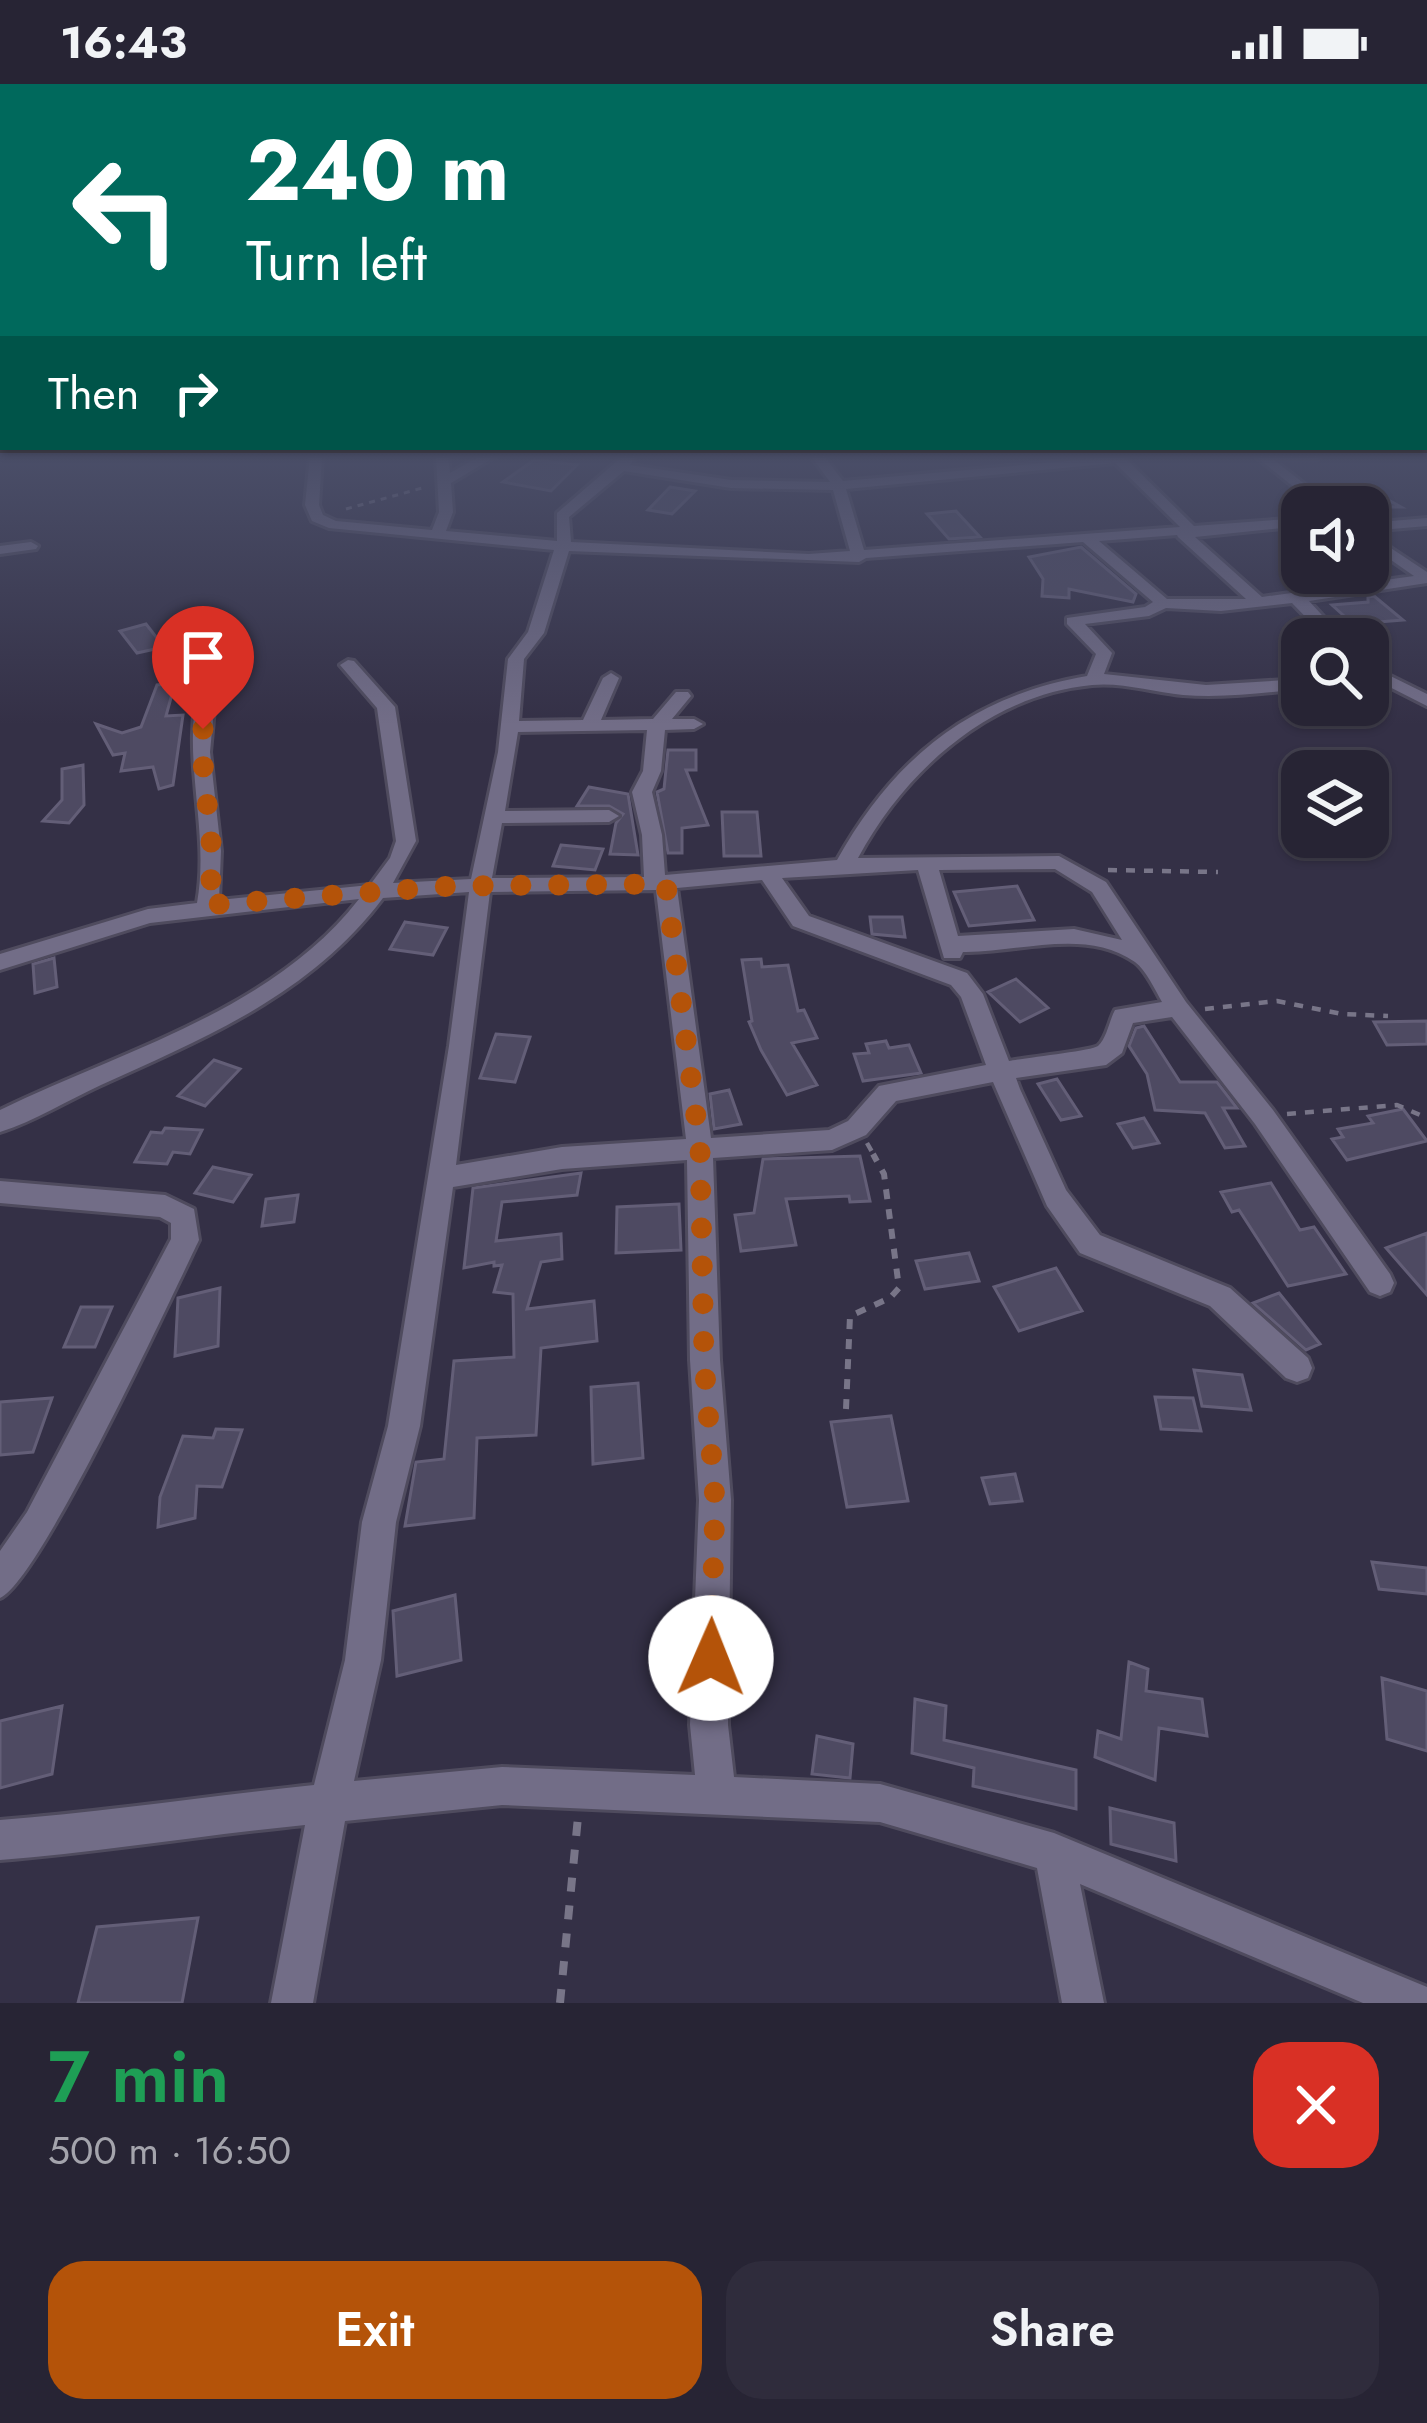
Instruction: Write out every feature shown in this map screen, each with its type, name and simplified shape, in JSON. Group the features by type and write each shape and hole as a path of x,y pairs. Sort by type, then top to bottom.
{"street":[{"path":"292,2003 316,1861 363,1660 379,1522 404,1426 516,658 536,633 560,546"},
{"path":"573,546 859,558 1009,546"},
{"path":"855,546 859,558"},
{"path":"1096,546 1163,603"},
{"path":"1202,546 1256,600"},
{"path":"0,550 31,547"},
{"path":"1389,552 1427,579 1389,585"},
{"path":"1094,680 1104,653 1073,621 1149,610 1163,603 1221,606 1324,594"},
{"path":"1303,597 1300,603 1312,618"},
{"path":"0,1122 246,1008 313,961 380,891 402,860 403,818 386,706 348,665"},
{"path":"207,905 214,859 201,762 209,677"},
{"path":"590,724 611,678"},
{"path":"844,866 870,818 944,740 1018,700 1094,680 1188,690 1281,685"},
{"path":"1389,681 1427,701"},
{"path":"682,696 656,728 652,771 642,792 700,1148 704,1360 715,1500 709,1724 716,1792"},
{"path":"509,727 694,724"},
{"path":"496,817 609,816"},
{"path":"0,962 148,916 207,905 480,885 660,884 844,866 1043,859 1079,871 1099,887 1180,1011 1264,1117 1380,1283"},
{"path":"927,864 959,979 971,994 1078,1234 1090,1244 1220,1297 1297,1368"},
{"path":"769,874 792,913 811,926 959,979"},
{"path":"950,943 997,946 1073,936 1147,958"},
{"path":"442,1178 548,1159 820,1142 857,1128 888,1093 1060,1060 1097,1059 1113,1047 1119,1019 1180,1011"},
{"path":"0,1192 165,1206 184,1217 185,1240 39,1524 0,1581"},
{"path":"0,1840 502,1786 716,1792 880,1803 1054,1853 1414,2003"},
{"path":"1054,1853 1083,2003"}],"path":[{"path":"1079,871 1218,872"},
{"path":"1180,1011 1277,1001 1342,1014 1388,1016"},
{"path":"1264,1117 1397,1105 1427,1118"},
{"path":"846,1409 850,1316 897,1294 899,1288 884,1174 857,1128"},
{"path":"560,2003 580,1788"}],"building":[{"path":"1081,547 1136,594 1133,602 1069,589 1069,598 1042,596 1043,579 1029,557"},
{"path":"1374,596 1403,620 1346,618 1332,605 1368,602"},
{"path":"146,624 164,647 137,653 120,631"},
{"path":"175,683 166,716 183,715 173,785 159,789 153,767 121,771 125,753 113,755 96,724 122,733 141,727 157,685"},
{"path":"668,750 696,750 696,770 686,770 708,825 682,828 682,853 668,853 657,792 664,789"},
{"path":"83,765 84,805 69,823 43,821 62,800 62,769"},
{"path":"589,787 628,794 638,855 610,854 616,823 623,814 609,806 577,806"},
{"path":"722,812 757,812 761,856 724,856"},
{"path":"561,845 603,849 595,870 553,866"},
{"path":"1017,886 1034,920 969,926 954,892"},
{"path":"870,917 902,917 905,937 872,934"},
{"path":"405,922 447,928 433,955 390,949"},
{"path":"54,958 57,987 35,993 33,964"},
{"path":"761,959 762,967 788,965 798,1011 804,1010 817,1038 792,1043 817,1085 787,1095 749,1022 742,960"},
{"path":"1016,979 1048,1008 1020,1022 988,992"},
{"path":"1427,1021 1427,1044 1387,1045 1374,1022"},
{"path":"1144,1026 1180,1082 1217,1082 1237,1108 1223,1108 1245,1146 1225,1148 1205,1113 1155,1110 1147,1074 1129,1046 1136,1028"},
{"path":"496,1034 530,1037 515,1082 480,1078"},
{"path":"886,1041 889,1048 909,1045 921,1073 863,1081 854,1054 869,1053 866,1044"},
{"path":"214,1060 240,1069 205,1106 178,1096"},
{"path":"1057,1079 1081,1116 1061,1120 1038,1084"},
{"path":"729,1090 741,1124 714,1129 710,1094"},
{"path":"1403,1109 1427,1141 1347,1160 1332,1139 1343,1137 1338,1129 1373,1123 1368,1116"},
{"path":"1144,1118 1159,1143 1133,1148 1118,1124"},
{"path":"165,1128 202,1130 190,1154 173,1152 167,1164 135,1162 151,1132 162,1133"},
{"path":"860,1156 870,1201 850,1202 849,1196 786,1199 796,1245 741,1251 735,1215 754,1213 763,1159"},
{"path":"213,1167 251,1175 233,1202 195,1193"},
{"path":"581,1173 577,1195 502,1202 496,1241 561,1234 562,1259 541,1262 527,1309 594,1301 597,1341 541,1348 536,1435 477,1438 474,1518 405,1526 416,1462 444,1459 454,1361 514,1357 513,1294 494,1292 502,1265 494,1266 494,1262 464,1268 473,1188"},
{"path":"1271,1183 1300,1230 1314,1227 1346,1274 1288,1286 1239,1210 1232,1212 1221,1192"},
{"path":"298,1195 294,1222 262,1226 266,1199"},
{"path":"679,1204 681,1250 616,1253 617,1207"},
{"path":"1427,1233 1427,1295 1386,1248"},
{"path":"969,1253 979,1281 925,1289 916,1261"},
{"path":"1056,1268 1082,1311 1019,1331 994,1287"},
{"path":"220,1288 218,1346 175,1356 178,1298"},
{"path":"1279,1293 1320,1344 1306,1350 1253,1303"},
{"path":"81,1307 112,1307 95,1347 64,1347"},
{"path":"1194,1370 1242,1375 1251,1410 1202,1406"},
{"path":"638,1383 643,1458 593,1464 591,1387"},
{"path":"1155,1397 1193,1398 1201,1431 1161,1429"},
{"path":"52,1398 33,1452 0,1455 0,1402"},
{"path":"891,1416 908,1501 847,1507 831,1422"},
{"path":"216,1429 242,1430 222,1487 197,1486 195,1518 158,1527 160,1497 183,1436 213,1438"},
{"path":"1015,1474 1022,1501 990,1504 982,1478"},
{"path":"1372,1562 1427,1568 1427,1594 1379,1589"},
{"path":"455,1595 461,1660 397,1676 393,1611"},
{"path":"1129,1662 1148,1669 1146,1691 1202,1699 1207,1736 1159,1728 1155,1780 1095,1757 1098,1731 1121,1739"},
{"path":"1382,1678 1427,1691 1427,1751 1387,1739"},
{"path":"915,1699 946,1706 944,1740 1076,1770 1076,1809 973,1786 974,1768 912,1753"},
{"path":"62,1706 52,1774 0,1788 0,1721"},
{"path":"817,1736 853,1744 850,1778 812,1774"},
{"path":"1110,1808 1174,1823 1176,1861 1111,1844"},
{"path":"198,1918 182,2003 78,2003 97,1927"}],"route":[{"path":"203,729 201,762 214,842 214,875 207,905 452,886 666,884 700,1148 704,1360 715,1500 711,1658"}]}
